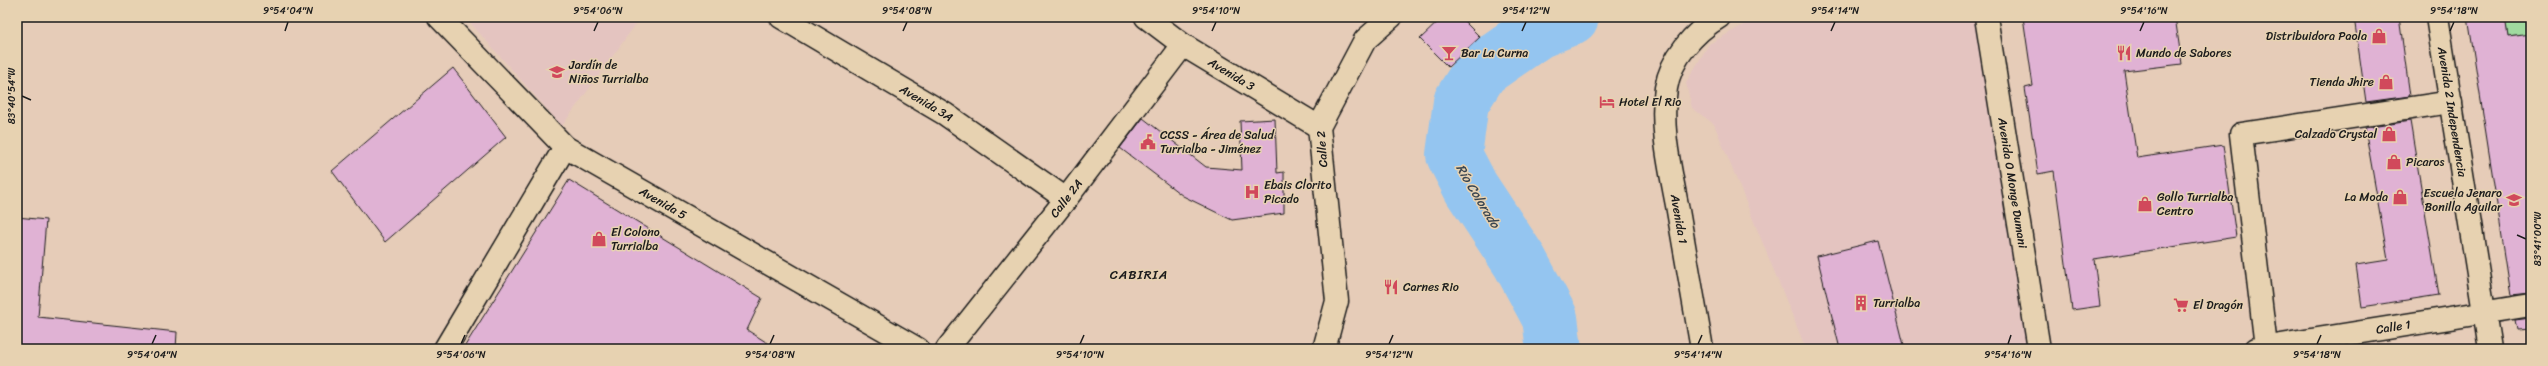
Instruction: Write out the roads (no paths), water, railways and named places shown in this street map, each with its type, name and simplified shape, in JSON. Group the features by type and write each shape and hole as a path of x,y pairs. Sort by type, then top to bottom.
{"street":[{"name":"Avenida 5","path":"439,17 565,147 918,349"},
{"name":"Avenida 3A","path":"781,17 945,114 1066,199"},
{"name":"Avenida 3","path":"1146,17 1183,45 1319,127"},
{"name":"Calle 2","path":"1324,349 1337,301 1319,127 1365,40 1391,17"},
{"name":"Avenida 1","path":"1702,349 1668,157 1665,112 1666,87 1674,66 1688,42 1719,17"},
{"name":"Avenida 0 Monge Dumani","path":"1986,17 2038,349"},
{"name":"Avenida 2 Independencia","path":"2437,17 2490,349"},
{"name":"Calle 2A","path":"947,349 1066,199 1183,45"},
{"path":"2261,348 2241,134 2451,102"},
{"path":"445,349 565,147"},
{"name":"Calle 1","path":"2261,348 2531,305"}],"waterway":[{"name":"Río Colorado","path":"1554,349 1550,318 1520,262 1471,188 1454,155 1461,102 1481,70 1537,31 1571,17"}],"place":[{"name":"Distribuidora Paola","path":"2379,36"},
{"name":"Bar La Curna","path":"1449,53"},
{"name":"Mundo de Sabores","path":"2124,53"},
{"name":"Jardín de Niños Turrialba","path":"557,72"},
{"name":"Tienda Jhire","path":"2386,82"},
{"name":"Hotel El Rio","path":"1607,102"},
{"name":"Calzado Crystal","path":"2389,134"},
{"name":"CCSS - Área de Salud Turrialba - Jiménez","path":"1148,142"},
{"name":"Picaros","path":"2394,162"},
{"name":"Ebais Clorito Picado","path":"1252,192"},
{"name":"La Moda","path":"2400,197"},
{"name":"Escuela Jenaro Bonilla Aguilar","path":"2514,200"},
{"name":"Gollo Turrialba Centro","path":"2145,204"},
{"name":"El Colono Turrialba","path":"599,239"},
{"name":"Carnes Rio","path":"1391,287"},
{"name":"Turrialba","path":"1861,303"},
{"name":"El Dragón","path":"2181,305"}],"district":[{"name":"CABIRIA","path":"1139,274"}]}
